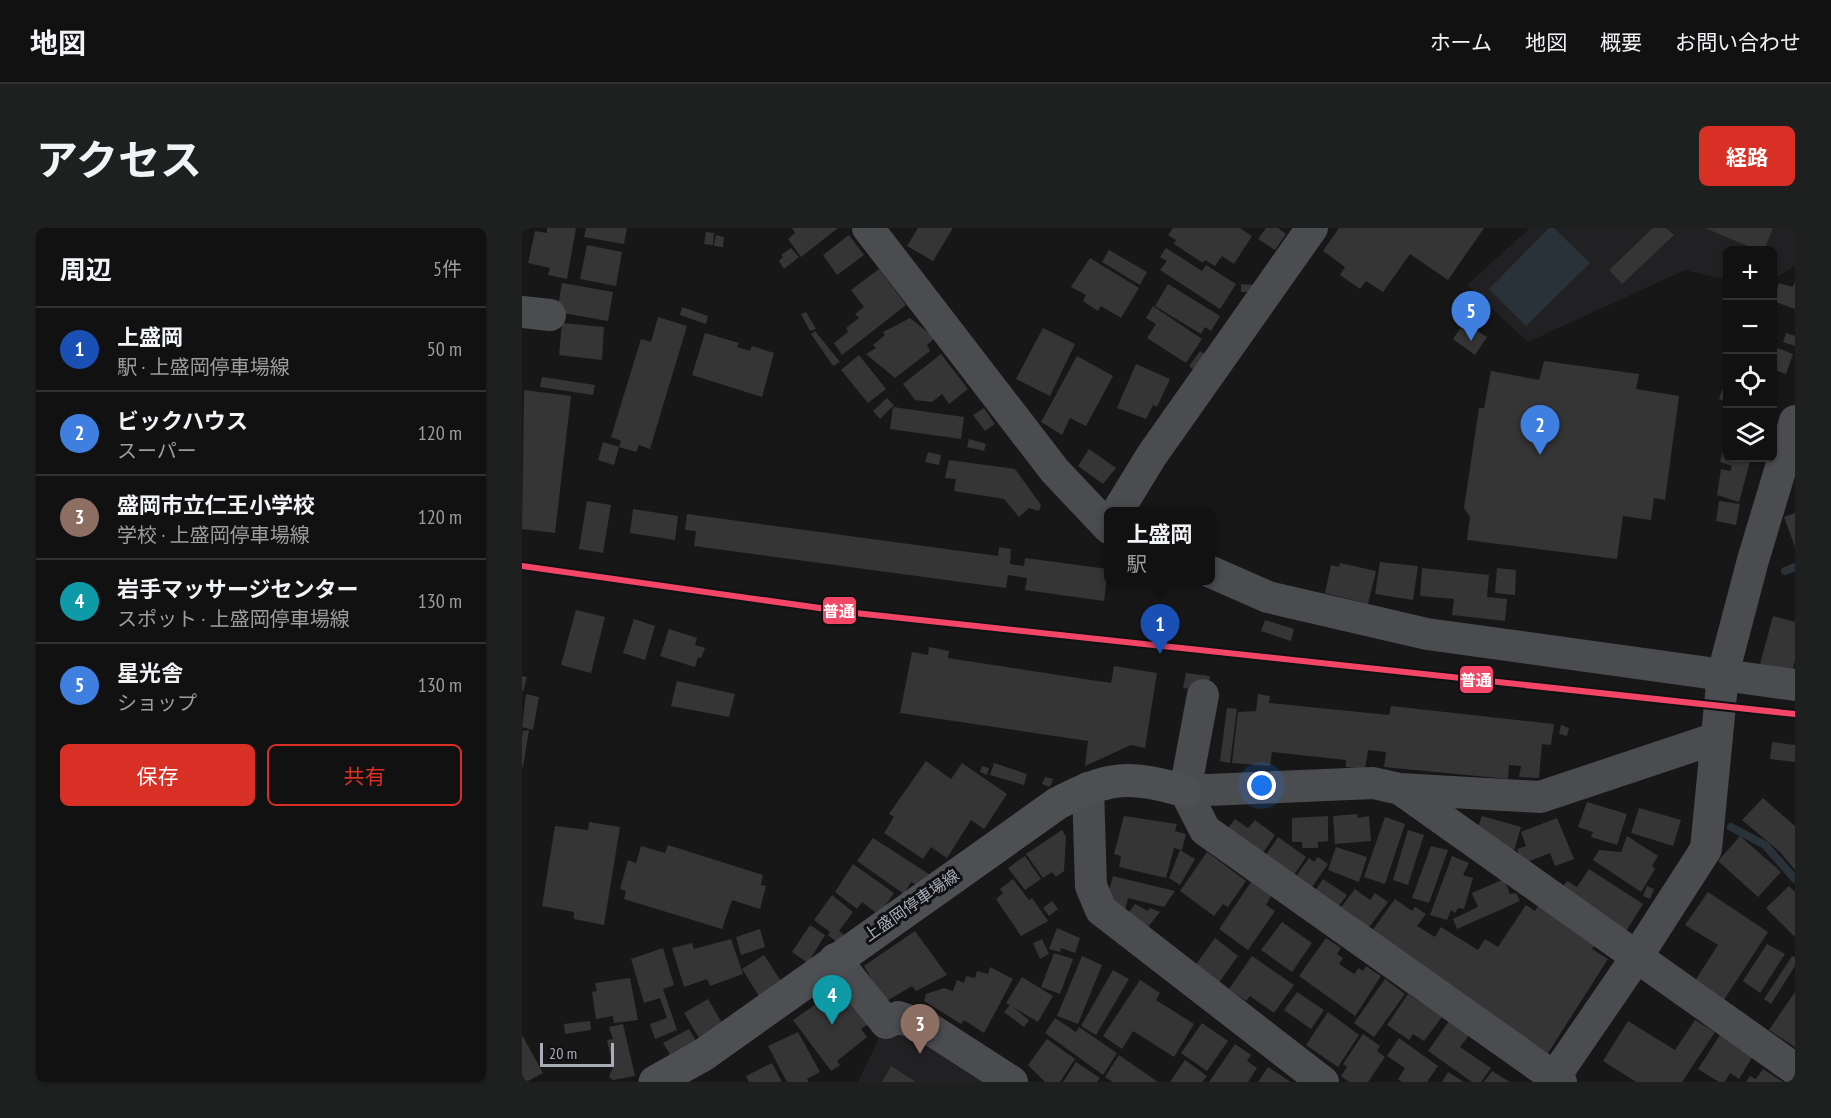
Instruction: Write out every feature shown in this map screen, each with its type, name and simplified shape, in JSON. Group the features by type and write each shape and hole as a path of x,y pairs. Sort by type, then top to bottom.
{"main road":[{"name":"上盛岡停車場線","path":"655,1082 696,1069 835,959 1058,802 1088,788 1121,779 1156,783 1185,791"}],"street":[{"path":"868,228 1055,471 1104,516"},
{"path":"1120,507 1152,455 1312,228"},
{"path":"1203,695 1185,791 1205,830 1555,1080 1706,849 1723,675 1752,561 1795,421"},
{"path":"1215,574 1268,597 1427,634 1795,686"},
{"path":"1185,791 1373,783 1400,789 1540,797 1717,738"},
{"path":"1088,788 1091,886 1101,910 1323,1082"},
{"path":"1400,789 1795,1070"},
{"path":"835,959 886,1023 898,1017 927,1027 1012,1082"}],"shaded area":[{"path":"1530,228 1795,228 1795,266 1777,277 1777,246 1723,246 1723,279 1685,270 1528,342 1467,285"},
{"path":"1549,228 1554,228 1590,263 1526,326 1489,289"},
{"path":"886,1023 1012,1082 858,1082"}],"building":[{"path":"547,228 576,228 567,279 548,275 550,268 528,263 535,231 547,233"},
{"path":"586,228 627,228 624,244 584,237"},
{"path":"792,228 838,228 801,257 788,239 795,233"},
{"path":"918,228 953,228 933,261 907,246"},
{"path":"1173,228 1240,228 1252,236 1234,264 1222,256 1215,266 1205,260 1203,263 1174,244 1176,240 1168,235"},
{"path":"1266,228 1278,228 1286,234 1275,250 1258,239"},
{"path":"1339,228 1484,228 1448,280 1410,254 1383,292 1366,281 1360,289 1340,275 1345,267 1323,251"},
{"path":"1653,228 1666,228 1674,235 1622,284 1609,270"},
{"path":"1705,228 1773,228 1766,246 1748,246"},
{"path":"706,232 714,233 713,245 704,244"},
{"path":"716,235 724,237 723,247 714,246"},
{"path":"849,235 864,255 837,275 823,255"},
{"path":"587,245 622,252 616,286 580,279"},
{"path":"791,248 799,257 784,269 779,261 783,257 781,255"},
{"path":"1166,248 1202,271 1206,265 1236,284 1220,309 1160,270 1167,261 1160,257"},
{"path":"1109,250 1147,272 1140,285 1102,262"},
{"path":"1090,258 1139,288 1121,318 1101,306 1098,311 1083,301 1086,295 1071,287"},
{"path":"879,269 906,305 842,355 834,343 848,332 846,328 859,318 855,314 864,307 851,290"},
{"path":"1795,281 1795,309 1777,302 1779,283 1793,287"},
{"path":"562,283 613,292 608,321 557,312"},
{"path":"1168,284 1220,316 1211,331 1205,327 1201,334 1155,306"},
{"path":"1241,284 1253,285 1253,292 1241,292"},
{"path":"1153,306 1202,339 1186,363 1147,338 1156,324 1146,318"},
{"path":"682,307 708,316 706,324 680,315"},
{"path":"806,312 816,329 810,331 801,314"},
{"path":"658,317 687,326 650,449 639,445 636,452 619,447 621,441 611,437 641,339 651,342"},
{"path":"910,318 935,338 927,345 930,351 895,378 866,354 876,348 873,345 885,335 883,332"},
{"path":"562,323 604,327 602,360 559,355"},
{"path":"1464,323 1487,337 1475,355 1453,339"},
{"path":"1043,328 1075,344 1050,396 1016,379"},
{"path":"815,331 840,362 833,366 811,334"},
{"path":"705,333 739,343 737,347 750,351 752,346 774,353 762,397 692,375"},
{"path":"1786,333 1795,336 1795,346 1783,342"},
{"path":"1777,348 1793,354 1786,374 1777,371"},
{"path":"1200,351 1209,357 1197,372 1189,366"},
{"path":"941,354 968,389 949,404 942,394 932,402 915,400 903,384"},
{"path":"859,355 886,389 868,403 841,370"},
{"path":"1077,356 1113,376 1086,426 1070,418 1062,435 1041,422"},
{"path":"1544,361 1639,374 1636,389 1679,396 1665,500 1654,498 1651,520 1623,516 1617,559 1467,540 1470,517 1464,508 1479,408 1484,408 1491,371 1539,380"},
{"path":"1136,364 1170,379 1157,407 1153,405 1146,419 1117,408"},
{"path":"542,377 595,385 593,395 540,387"},
{"path":"1723,388 1723,400 1719,399"},
{"path":"524,390 571,396 555,533 522,529"},
{"path":"887,398 894,405 880,419 873,411"},
{"path":"893,407 964,417 961,439 890,429"},
{"path":"984,408 995,424 985,431 973,415"},
{"path":"969,439 986,444 984,451 967,447"},
{"path":"603,442 619,447 614,465 598,460"},
{"path":"1089,449 1116,468 1103,484 1078,466"},
{"path":"1723,451 1723,462 1750,462 1739,502 1717,495 1721,469 1730,471 1732,466 1720,462"},
{"path":"928,452 941,455 939,465 925,462"},
{"path":"949,460 1015,469 1041,505 1039,511 1029,508 1019,517 1004,499 954,491 956,479 945,478"},
{"path":"587,501 611,505 603,553 579,549"},
{"path":"1719,501 1740,504 1736,525 1716,521"},
{"path":"633,509 678,516 675,540 630,533"},
{"path":"1795,513 1795,547 1784,517"},
{"path":"687,514 998,556 999,547 1011,549 1010,564 1024,566 1025,558 1104,568 1104,585 1106,585 1104,601 1025,590 1027,578 1008,575 1006,588 694,546 696,531 685,530"},
{"path":"1380,562 1418,566 1413,600 1375,594"},
{"path":"1340,563 1376,571 1368,604 1325,593 1331,565 1339,567"},
{"path":"1422,568 1489,575 1487,597 1507,599 1505,621 1452,615 1454,599 1420,596"},
{"path":"1497,568 1516,570 1515,595 1495,593"},
{"path":"576,610 605,617 591,673 561,665"},
{"path":"1773,616 1795,622 1795,660 1792,672 1760,664"},
{"path":"634,619 655,626 645,660 623,653"},
{"path":"1265,620 1294,629 1291,641 1261,631"},
{"path":"669,629 697,638 695,645 705,648 701,658 698,657 695,667 660,656"},
{"path":"929,647 949,651 948,658 1111,683 1114,666 1157,673 1145,748 1131,745 1085,766 1088,741 900,713 912,652 928,655"},
{"path":"1186,673 1210,676 1207,691 1183,688"},
{"path":"522,676 527,677 523,692 522,691"},
{"path":"677,681 735,694 729,717 671,706"},
{"path":"526,694 539,697 533,730 522,727"},
{"path":"1258,694 1270,696 1269,703 1389,715 1391,706 1554,724 1551,745 1542,744 1539,778 1519,777 1521,766 1509,765 1508,779 1384,767 1386,752 1368,750 1365,769 1346,767 1346,760 1272,752 1270,766 1232,763 1238,712 1256,711"},
{"path":"1227,708 1237,709 1230,763 1220,761"},
{"path":"1561,725 1569,728 1567,736 1559,734"},
{"path":"529,730 523,767 522,767 523,731"},
{"path":"1772,742 1795,745 1795,762 1770,759"},
{"path":"926,761 951,779 962,763 1007,794 984,829 971,820 947,858 931,847 923,859 884,833 894,817 889,814"},
{"path":"994,763 1027,774 1024,785 990,775"},
{"path":"982,766 989,768 987,775 980,772"},
{"path":"1045,777 1053,779 1050,787 1042,784"},
{"path":"1763,798 1795,826 1795,870 1780,852 1742,820"},
{"path":"1587,802 1627,814 1617,845 1591,837 1593,832 1578,827"},
{"path":"1639,808 1681,820 1673,846 1631,833"},
{"path":"1357,814 1358,818 1369,816 1371,841 1335,844 1333,816"},
{"path":"1124,816 1177,824 1175,831 1186,834 1182,850 1174,848 1166,878 1119,867 1121,856 1114,854"},
{"path":"1328,816 1328,841 1318,842 1318,848 1302,848 1302,842 1292,842 1292,818"},
{"path":"1482,816 1521,827 1514,851 1475,835"},
{"path":"1385,817 1405,824 1385,884 1364,877"},
{"path":"1557,818 1574,859 1555,866 1550,853 1522,864 1517,849 1526,846 1521,832"},
{"path":"1235,819 1248,828 1255,820 1275,835 1258,860 1223,835"},
{"path":"589,822 620,827 604,925 574,919 574,912 542,906 555,826 588,830"},
{"path":"1062,830 1066,837 1064,871 1056,877 1052,872 1043,878 1026,854"},
{"path":"1408,830 1424,835 1408,885 1393,880"},
{"path":"1627,836 1658,856 1652,866 1655,869 1641,892 1593,860 1599,850 1621,852"},
{"path":"1740,836 1781,872 1758,897 1718,861"},
{"path":"1278,837 1306,857 1292,878 1264,858"},
{"path":"873,838 932,876 919,886 911,882 904,894 857,861"},
{"path":"668,845 763,875 761,885 766,886 760,909 732,900 722,929 624,899 626,891 620,889 628,860 636,863 641,846 665,853"},
{"path":"1431,846 1448,850 1429,903 1412,898"},
{"path":"1336,847 1367,857 1359,882 1328,870"},
{"path":"1180,850 1195,859 1180,885 1169,878"},
{"path":"1207,852 1246,881 1228,907 1223,904 1214,916 1180,891"},
{"path":"1025,856 1041,879 1025,890 1008,868"},
{"path":"1452,856 1469,863 1463,875 1473,878 1464,909 1458,908 1455,913 1451,910 1447,920 1430,915"},
{"path":"1318,857 1328,864 1307,894 1291,883 1309,858 1314,862"},
{"path":"853,864 894,893 879,915 862,902 857,909 835,892"},
{"path":"1589,869 1643,904 1623,936 1558,894 1567,881 1577,887"},
{"path":"1113,876 1175,891 1164,907 1128,898 1125,911 1105,906"},
{"path":"1013,879 1029,900 1032,898 1048,921 1021,936 996,899 1003,893 1000,889"},
{"path":"1323,879 1347,895 1333,914 1311,897"},
{"path":"1504,879 1510,894 1516,893 1520,901 1457,929 1453,919 1478,907 1472,893"},
{"path":"1251,882 1271,896 1266,905 1275,911 1248,950 1219,929"},
{"path":"1647,886 1654,889 1650,899 1643,896"},
{"path":"1789,886 1795,892 1795,937 1766,908"},
{"path":"1355,889 1370,900 1375,893 1388,902 1364,934 1351,925 1356,917 1341,907"},
{"path":"1708,892 1768,932 1720,1006 1691,987 1718,945 1685,925"},
{"path":"832,895 853,912 839,931 844,935 838,943 828,935 830,932 814,920"},
{"path":"1395,899 1412,911 1415,907 1426,914 1417,926 1435,937 1441,927 1478,950 1485,939 1498,947 1526,905 1535,911 1539,904 1596,943 1592,949 1608,959 1548,1053 1369,935"},
{"path":"1052,901 1058,909 1049,916 1043,908"},
{"path":"1135,904 1148,911 1150,908 1160,912 1143,933 1123,920"},
{"path":"1282,922 1312,943 1292,972 1261,950"},
{"path":"810,925 825,935 808,963 792,952"},
{"path":"1057,928 1080,938 1075,953 1061,948 1060,952 1049,949"},
{"path":"760,929 765,947 741,955 736,937"},
{"path":"915,931 947,975 916,991 912,986 885,1002 864,966"},
{"path":"1215,938 1238,956 1218,984 1194,967"},
{"path":"1326,938 1341,948 1337,954 1343,958 1339,964 1354,974 1359,968 1363,971 1366,966 1381,976 1355,1016 1299,976"},
{"path":"731,939 743,974 710,986 707,979 684,987 672,948 692,943 694,949"},
{"path":"1042,939 1049,954 1040,959 1033,943"},
{"path":"1767,944 1785,954 1760,993 1743,981"},
{"path":"663,948 674,985 663,989 677,1030 655,1039 650,1024 667,1018 660,998 644,1003 631,959"},
{"path":"1054,953 1073,959 1060,994 1041,987"},
{"path":"764,955 781,981 759,996 742,969"},
{"path":"1082,956 1102,965 1078,1024 1057,1016"},
{"path":"1252,956 1294,985 1274,1013 1250,996 1246,1001 1229,989"},
{"path":"1792,956 1795,957 1795,966 1771,1004 1764,999"},
{"path":"990,967 1013,979 984,1033 964,1020 961,1024 924,1001 926,994 944,988 953,991 957,980 964,983 966,976 975,978 977,971 988,974"},
{"path":"1113,970 1129,979 1096,1035 1081,1026"},
{"path":"1022,977 1053,996 1038,1022 1006,1003"},
{"path":"630,978 638,1020 614,1023 613,1016 596,1019 592,992 597,991 595,983"},
{"path":"1385,979 1405,994 1374,1037 1354,1023"},
{"path":"1140,980 1160,993 1156,1000 1194,1024 1174,1057 1133,1031 1122,1049 1103,1036"},
{"path":"842,986 872,1021 861,1029 867,1037 837,1061 840,1065 831,1071 793,1020"},
{"path":"1297,992 1324,1010 1311,1029 1284,1010"},
{"path":"1795,992 1795,1047 1769,1030"},
{"path":"1408,994 1442,1017 1424,1041 1413,1034 1409,1040 1387,1025"},
{"path":"708,999 722,1023 699,1038 684,1013"},
{"path":"1010,1005 1029,1020 1024,1027 1004,1012"},
{"path":"1328,1012 1359,1035 1338,1067 1306,1045"},
{"path":"1055,1018 1076,1032 1079,1027 1117,1053 1103,1075 1045,1033"},
{"path":"1695,1020 1715,1032 1682,1082 1636,1082 1603,1061 1628,1021 1675,1050"},
{"path":"590,1021 591,1030 565,1034 564,1024"},
{"path":"1449,1021 1469,1035 1460,1047 1491,1068 1481,1082 1472,1082 1428,1051"},
{"path":"1202,1023 1228,1041 1207,1071 1181,1053"},
{"path":"623,1024 635,1076 613,1080 609,1077 613,1067 607,1040 613,1039 609,1027"},
{"path":"689,1029 696,1041 671,1056 663,1043"},
{"path":"798,1032 820,1072 807,1079 809,1082 787,1082 768,1046"},
{"path":"1363,1034 1380,1046 1377,1051 1385,1057 1368,1082 1349,1082 1341,1076 1347,1067 1343,1064"},
{"path":"522,1035 543,1073 526,1082 522,1082"},
{"path":"1720,1035 1753,1056 1739,1079 1730,1073 1725,1082 1719,1082 1698,1069"},
{"path":"1399,1038 1438,1066 1427,1082 1402,1082 1398,1079 1405,1068 1387,1056"},
{"path":"1047,1039 1075,1059 1060,1082 1045,1082 1028,1065"},
{"path":"1235,1044 1251,1055 1247,1061 1257,1068 1248,1082 1209,1082"},
{"path":"1119,1055 1158,1082 1113,1082 1105,1077"},
{"path":"1185,1060 1207,1076 1202,1082 1170,1082"},
{"path":"1076,1062 1100,1078 1097,1082 1063,1082"},
{"path":"772,1063 782,1082 749,1082 746,1076"},
{"path":"891,1066 916,1082 882,1082"},
{"path":"1268,1067 1291,1082 1258,1082"},
{"path":"1763,1069 1783,1082 1746,1082 1750,1076 1756,1079"},
{"path":"1492,1071 1510,1082 1484,1082"},
{"path":"1448,1072 1464,1082 1442,1082"}],"waterway":[{"path":"1785,571 1795,567"},
{"path":"1731,827 1765,845 1795,879"}],"transit line":[{"name":"普通","path":"522,566 855,613 1795,714"}],"place":[{"name":"星光舎","path":"1471,341"},
{"name":"ビックハウス","path":"1540,455"},
{"name":"上盛岡","path":"1160,654"},
{"name":"岩手マッサージセンター","path":"832,1025"},
{"name":"盛岡市立仁王小学校","path":"920,1054"}]}
